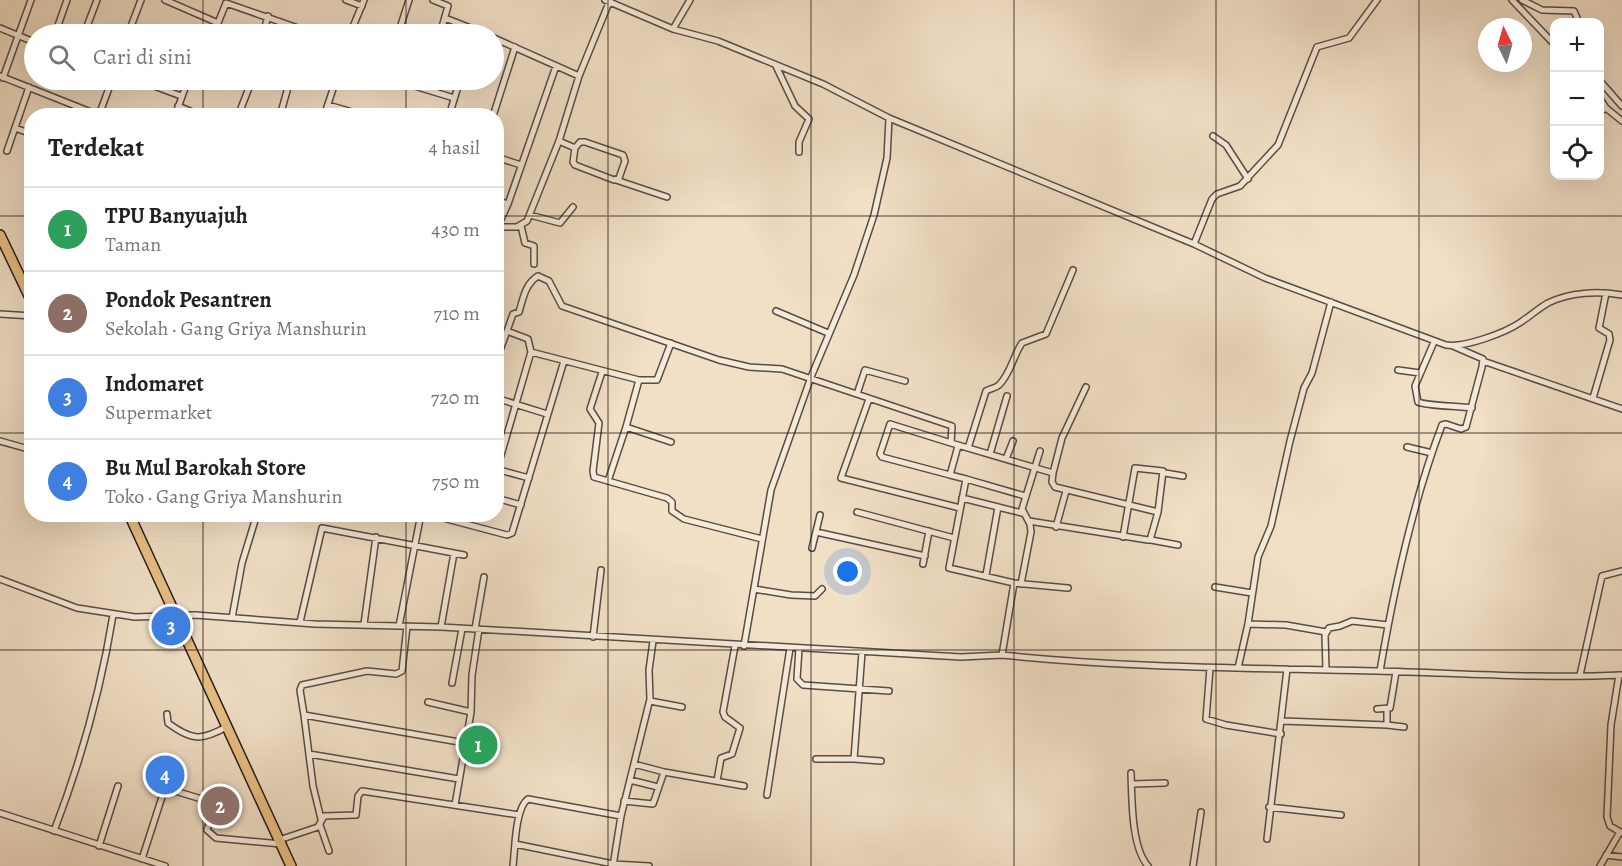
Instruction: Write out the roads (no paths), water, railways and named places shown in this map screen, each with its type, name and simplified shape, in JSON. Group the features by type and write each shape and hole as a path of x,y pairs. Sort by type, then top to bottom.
{"highway":[{"path":"0,235 24,285"},
{"path":"133,522 291,866"}],"street":[{"path":"24,85 2,77 31,0"},
{"path":"59,24 68,0"},
{"path":"88,24 97,0"},
{"path":"134,24 141,0"},
{"path":"165,0 218,23 224,4 230,2 285,24"},
{"path":"182,7 185,0"},
{"path":"346,0 363,3 354,24"},
{"path":"401,24 409,0"},
{"path":"433,0 448,4 443,24"},
{"path":"504,227 521,226 530,215 559,141 579,76 609,0 674,29 718,41 823,84 889,118 1194,244 1265,278 1434,342 1453,346 1483,361 1622,409"},
{"path":"674,29 690,0"},
{"path":"1194,244 1212,199 1217,194 1235,189 1248,179 1282,138 1290,110 1317,47 1349,38 1377,0"},
{"path":"1512,0 1550,40"},
{"path":"1522,0 1542,10 1574,10 1577,18"},
{"path":"266,24 268,16"},
{"path":"445,18 458,24"},
{"path":"0,28 24,38"},
{"path":"504,42 579,76"},
{"path":"504,82 515,47"},
{"path":"504,213 556,66"},
{"path":"776,66 795,106 809,118 799,142 799,152"},
{"path":"1604,86 1622,106"},
{"path":"7,151 29,90"},
{"path":"38,90 82,108"},
{"path":"102,108 109,90"},
{"path":"165,90 181,96"},
{"path":"183,108 178,106 184,90"},
{"path":"241,108 248,90"},
{"path":"282,108 287,90"},
{"path":"327,108 333,90"},
{"path":"429,90 454,98"},
{"path":"451,108 457,90"},
{"path":"496,108 501,90"},
{"path":"328,105 338,108"},
{"path":"1604,105 1622,121"},
{"path":"744,646 771,490 811,377 854,275 874,214 887,158 889,118"},
{"path":"15,128 24,131"},
{"path":"1213,136 1226,145 1248,179"},
{"path":"559,141 575,148"},
{"path":"616,180 625,161 623,155 580,142 575,148 573,162 575,165 616,180 667,197"},
{"path":"504,160 521,165"},
{"path":"504,203 508,204"},
{"path":"530,215 560,223 573,207"},
{"path":"521,226 525,243 534,246 534,264"},
{"path":"968,448 986,391 997,387 1002,381 1022,343 1046,334 1073,270"},
{"path":"504,339 513,314 519,312 524,293 532,279 538,276 549,281 562,306 719,360 749,367 782,369 811,377 952,426 951,443"},
{"path":"1453,346 1512,328 1548,303 1588,293 1622,295"},
{"path":"1593,398 1610,340 1609,334 1599,328 1606,293"},
{"path":"1238,668 1248,624 1258,557 1271,526 1290,441 1331,302"},
{"path":"776,311 828,333"},
{"path":"0,314 24,316"},
{"path":"504,443 531,352 528,339 507,331"},
{"path":"1434,342 1416,386 1418,402 1425,405 1448,404 1472,408"},
{"path":"531,352 602,372 639,380 657,380 671,343"},
{"path":"458,522 510,536 564,361"},
{"path":"1380,671 1388,625 1416,504 1432,453 1442,425 1464,428 1472,408 1483,361"},
{"path":"857,394 866,370 905,381"},
{"path":"1398,370 1420,373"},
{"path":"602,372 590,409 599,423 592,471 597,479 668,498 672,502 672,511 684,519 762,539"},
{"path":"608,481 639,380"},
{"path":"1086,387 1062,438 1053,473 1053,486 1158,512"},
{"path":"990,454 1007,396"},
{"path":"869,399 841,478 960,508"},
{"path":"504,400 547,414"},
{"path":"1025,496 882,457 880,454 890,424 1053,473"},
{"path":"626,427 671,441"},
{"path":"0,441 24,448"},
{"path":"1006,459 1013,441"},
{"path":"950,475 958,446"},
{"path":"1407,447 1432,453"},
{"path":"1022,513 1025,496 1040,451"},
{"path":"1123,537 1136,467 1183,476"},
{"path":"504,471 529,478"},
{"path":"1151,540 1165,473"},
{"path":"966,479 950,569 986,575 1014,583 1068,588"},
{"path":"1056,527 1066,491"},
{"path":"962,498 1022,513 1029,521 1031,537 1021,584"},
{"path":"504,500 521,505"},
{"path":"986,575 998,507"},
{"path":"857,512 954,538"},
{"path":"812,548 820,515"},
{"path":"1029,521 1178,545"},
{"path":"232,618 242,563 255,522"},
{"path":"399,626 419,522"},
{"path":"300,622 322,528 464,555"},
{"path":"923,564 929,531"},
{"path":"816,532 925,556"},
{"path":"364,624 376,537"},
{"path":"441,627 454,553"},
{"path":"593,636 601,570"},
{"path":"1580,675 1602,576 1622,571"},
{"path":"455,805 471,712 472,675 484,577"},
{"path":"0,579 68,605 114,615 176,615 462,628 735,646 961,657 1002,655 1210,668 1380,671 1435,675 1620,675 1611,725 1607,817 1610,826 1621,833 1599,866"},
{"path":"1002,655 1014,583"},
{"path":"1215,587 1252,593"},
{"path":"754,589 815,596 822,589"},
{"path":"54,831 84,746 106,660 114,615"},
{"path":"1326,670 1326,633 1329,628 1340,627 1352,621 1388,625"},
{"path":"1248,624 1286,625 1326,633"},
{"path":"329,851 320,822 300,690 303,685 367,671 396,674 402,671 407,626"},
{"path":"452,683 462,628"},
{"path":"613,865 624,801 650,701 649,670 653,641"},
{"path":"717,781 721,758 732,754 740,728 725,717 723,712 735,646"},
{"path":"767,795 790,648"},
{"path":"799,648 797,679 800,684 889,691"},
{"path":"854,759 862,652"},
{"path":"1210,668 1206,719 1226,725 1281,734"},
{"path":"1267,839 1269,807 1283,721 1287,669"},
{"path":"1387,725 1396,672"},
{"path":"650,701 682,707"},
{"path":"428,702 471,712"},
{"path":"1377,709 1388,709"},
{"path":"167,714 168,723 185,736 208,736 228,726"},
{"path":"304,715 465,743"},
{"path":"1283,721 1404,727"},
{"path":"309,754 459,779"},
{"path":"816,759 881,761"},
{"path":"634,765 744,786"},
{"path":"142,859 170,772"},
{"path":"624,801 653,804 664,772"},
{"path":"1131,773 1138,847 1148,866"},
{"path":"630,780 658,787"},
{"path":"1132,784 1165,783"},
{"path":"99,846 118,786"},
{"path":"165,788 214,803 207,830 216,838 280,842 320,822 324,816 349,817 356,814 358,796 363,791 519,815"},
{"path":"513,866 519,815 524,801 533,798 621,816"},
{"path":"1269,807 1341,815"},
{"path":"1193,866 1201,812"},
{"path":"0,813 165,866"},
{"path":"515,844 613,865 649,866"},
{"path":"1606,855 1622,857"}],"place":[{"name":"Indomaret","path":"171,626"},
{"name":"TPU Banyuajuh","path":"478,745"},
{"name":"Bu Mul Barokah Store","path":"165,775"},
{"name":"Pondok Pesantren","path":"220,806"}]}
